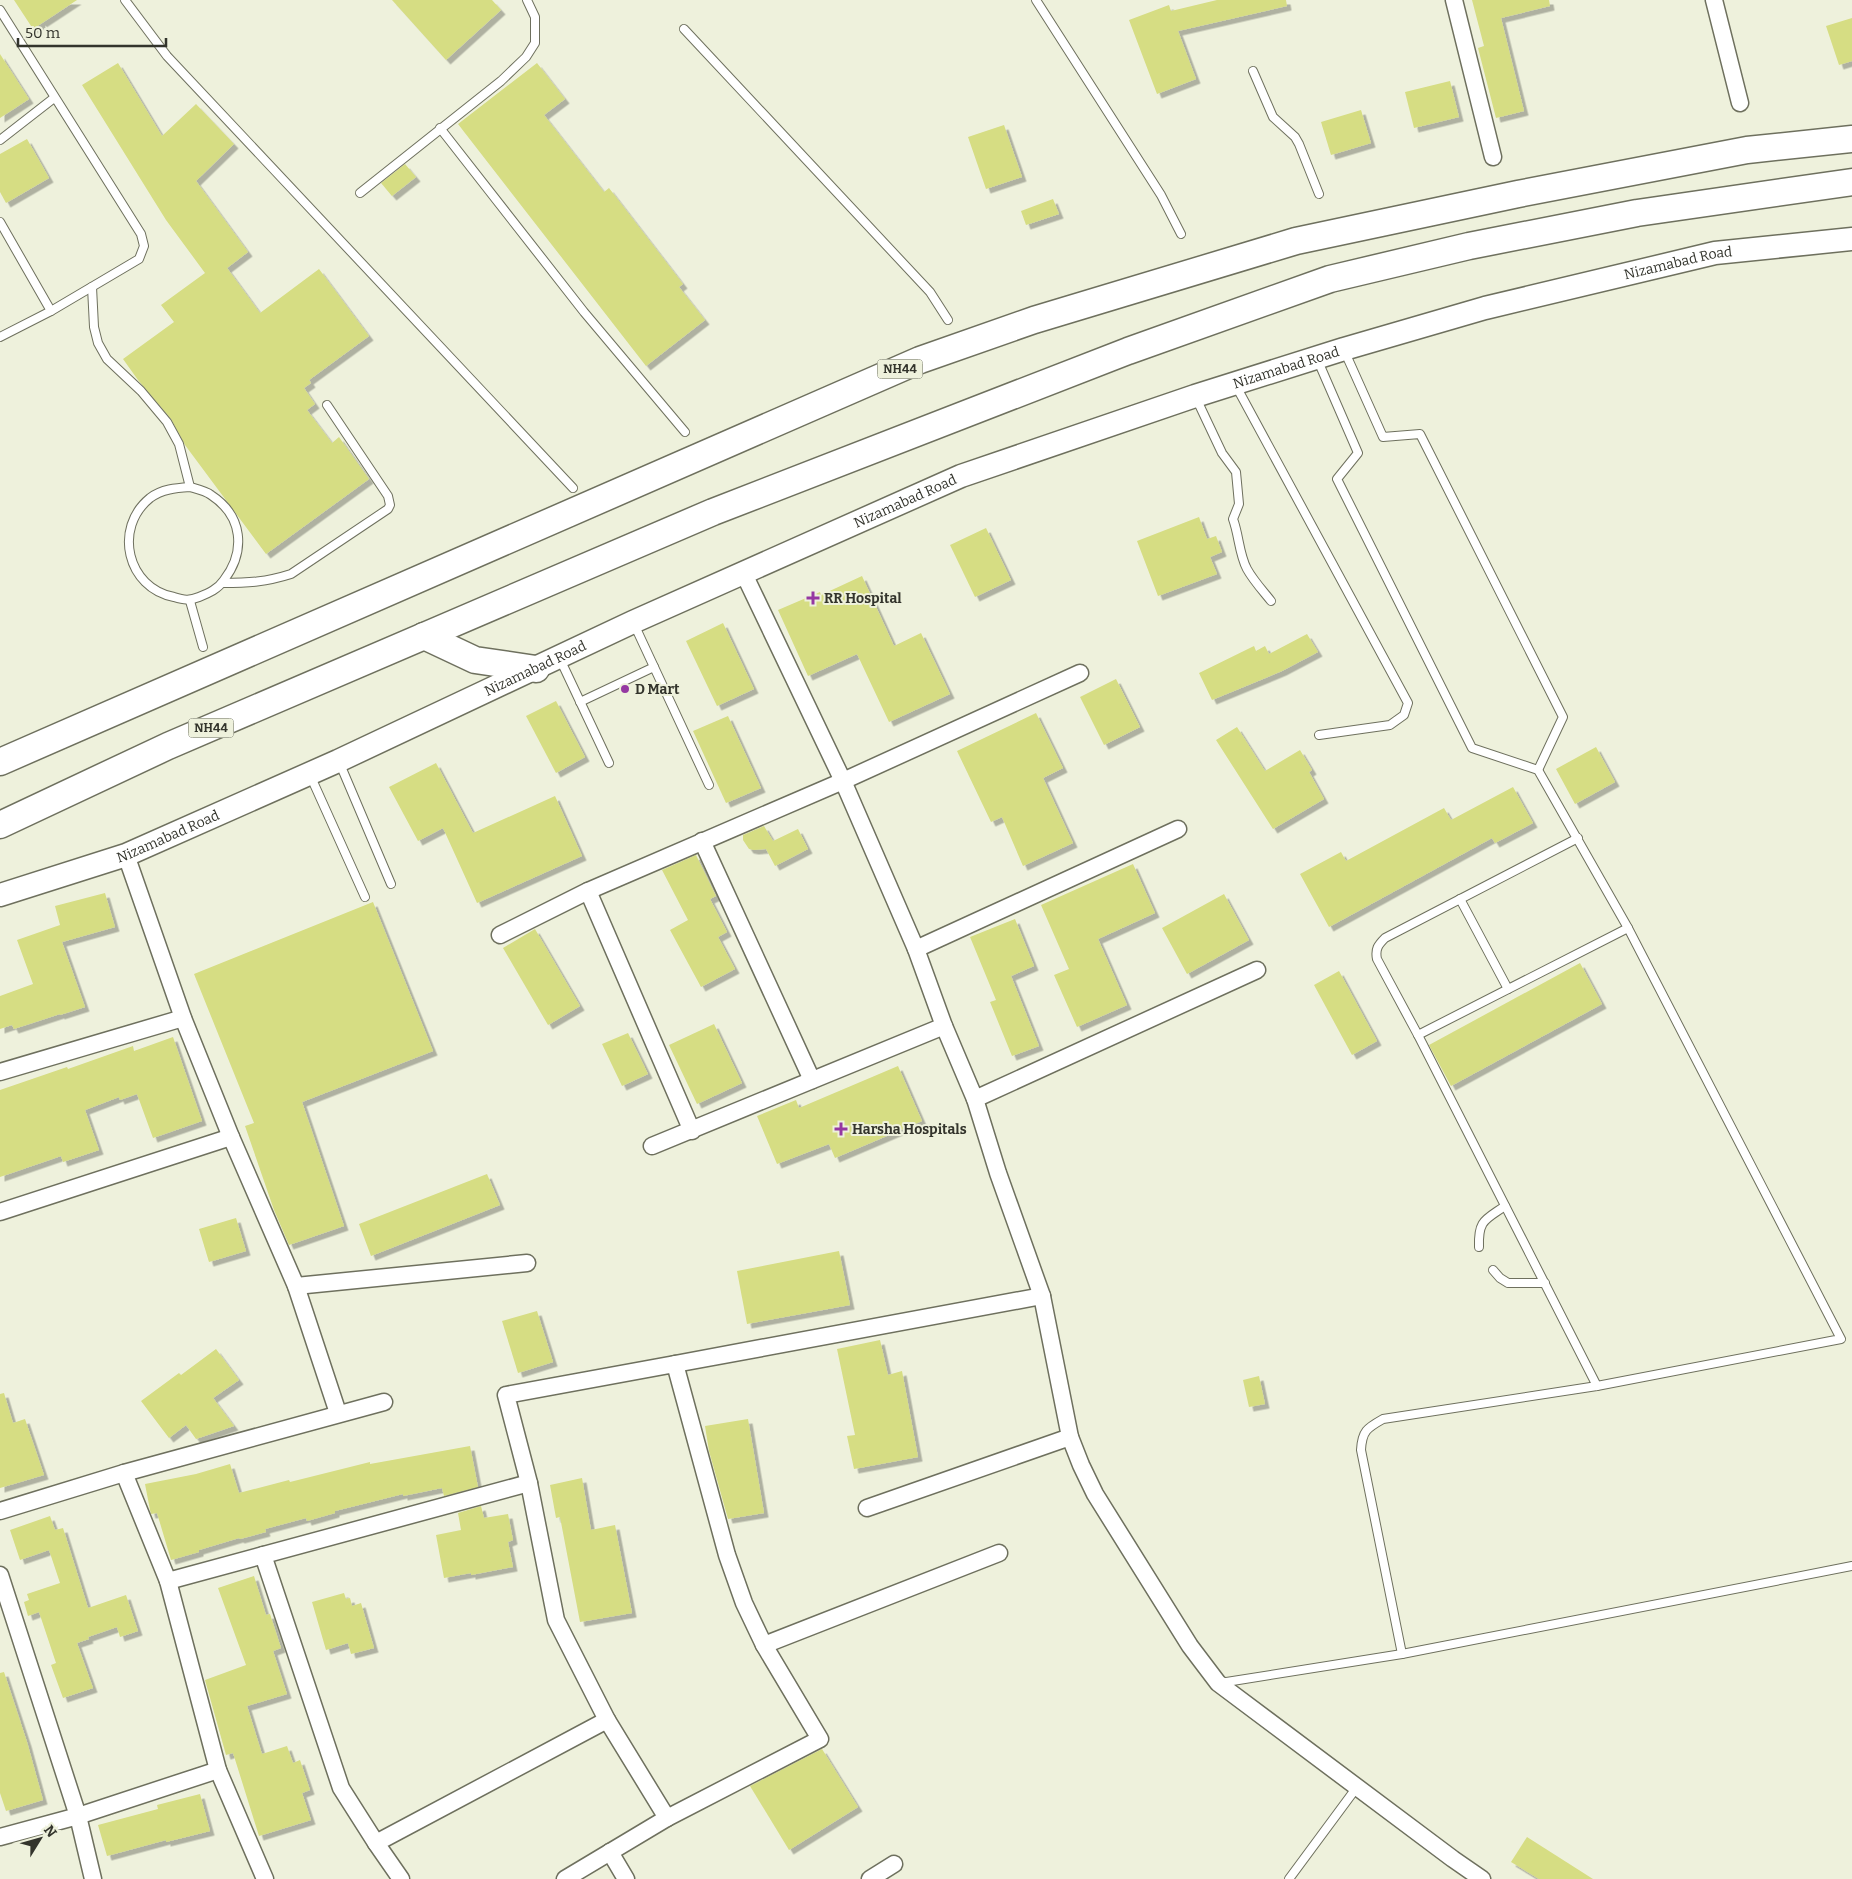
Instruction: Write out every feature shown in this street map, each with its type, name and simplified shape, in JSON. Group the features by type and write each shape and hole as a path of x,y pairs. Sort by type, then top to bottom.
{"highway":[{"name":"NH44","path":"0,762 920,360 1034,320 1296,241 1518,194 1747,150 1852,139"},
{"name":"NH44","path":"0,825 168,746 713,512 1128,351 1330,279 1469,246 1637,213 1852,182"},
{"path":"424,636 475,660 548,663"}],"main road":[{"name":"Nizamabad Road","path":"0,895 126,855 310,774 633,622 960,476 1195,396 1344,349 1485,308 1715,253 1852,239"}],"street":[{"path":"1454,0 1493,157"},
{"path":"1714,0 1740,103"},
{"path":"744,574 843,781 916,949 944,1026 975,1099 998,1173 1042,1296 1070,1437 1095,1494 1190,1646 1218,1683 1482,1879"},
{"path":"500,934 588,891 843,781 1080,672"},
{"path":"916,949 1178,829"},
{"path":"702,841 812,1080"},
{"path":"126,855 184,1018 231,1137 296,1286 338,1413"},
{"path":"588,891 692,1131"},
{"path":"975,1099 1257,970"},
{"path":"0,1072 184,1018"},
{"path":"652,1146 944,1026"},
{"path":"0,1212 231,1137"},
{"path":"296,1286 527,1263"},
{"path":"667,1818 607,1720 556,1620 529,1484 506,1395 1042,1296"},
{"path":"565,1879 667,1818 820,1740 764,1644 744,1603 727,1555 675,1364"},
{"path":"0,1511 124,1473 338,1413 384,1402"},
{"path":"867,1508 1070,1437"},
{"path":"124,1473 168,1581 218,1770 265,1879"},
{"path":"168,1581 529,1484"},
{"path":"764,1644 999,1553"},
{"path":"264,1555 341,1788 401,1879"},
{"path":"0,1575 78,1816 92,1879"},
{"path":"376,1843 607,1720"},
{"path":"0,1837 78,1816 218,1770"},
{"path":"610,1852 626,1879"},
{"path":"870,1879 894,1864"}],"lane":[{"path":"124,0 167,56 573,488"},
{"path":"360,193 501,81 526,57 535,43 535,17 527,0"},
{"path":"1036,0 1161,195 1181,234"},
{"path":"0,10 141,234 144,246 139,259 51,311 0,337"},
{"path":"684,29 930,292 948,320"},
{"path":"1254,71 1273,117 1299,144 1319,194"},
{"path":"0,140 54,98"},
{"path":"440,128 584,312 685,432"},
{"path":"0,222 51,311"},
{"path":"92,287 92,309 98,343 107,359 141,391 167,422 179,444 190,487"},
{"path":"1344,349 1383,437 1420,434 1563,718 1538,770"},
{"path":"1317,358 1358,453 1337,479 1472,748 1538,770 1628,928 1841,1339 1597,1386 1383,1418 1370,1426 1362,1437 1361,1450 1402,1654"},
{"path":"1235,384 1408,703 1404,715 1390,724 1319,735"},
{"path":"1195,396 1222,453 1236,472 1239,504 1233,519 1244,560 1247,570 1271,601"},
{"path":"223,583 252,584 291,574 390,505 388,496 327,404"},
{"path":"190,487 210,494 226,507 236,525 239,545 235,566 223,583 213,591 190,601 166,596 148,586 134,570 128,550 129,530 137,511 151,497 170,488 190,487"},
{"path":"190,601 203,647"},
{"path":"633,622 708,785"},
{"path":"548,663 580,702 609,763"},
{"path":"580,702 654,666"},
{"path":"338,761 390,884"},
{"path":"310,774 365,897"},
{"path":"1578,838 1385,938 1375,952 1597,1386"},
{"path":"1460,899 1508,989"},
{"path":"1418,1035 1628,928"},
{"path":"1479,1246 1478,1231 1483,1222 1506,1206"},
{"path":"1493,1270 1508,1284 1545,1283"},
{"path":"1218,1683 1402,1654 1852,1566"},
{"path":"1289,1879 1357,1788"}],"building":[{"path":"14,0 77,0 33,29"},
{"path":"392,0 492,0 501,10 446,60"},
{"path":"1217,0 1286,0 1287,6 1178,31 1196,79 1157,94 1129,20 1169,5 1171,11"},
{"path":"1472,0 1549,0 1550,6 1501,18 1524,111 1496,118 1478,48 1484,46"},
{"path":"1852,18 1852,61 1839,65 1826,26"},
{"path":"0,54 29,99 0,118"},
{"path":"118,63 162,136 196,104 234,144 196,181 248,252 227,268 260,313 319,269 369,336 309,380 311,383 304,388 315,404 307,410 332,443 339,437 369,479 266,554 185,445 171,419 123,359 174,322 161,305 205,273 166,220 82,85"},
{"path":"537,63 565,99 544,115 604,192 609,188 683,284 679,287 705,320 646,366 458,124"},
{"path":"1450,81 1459,117 1414,128 1405,92"},
{"path":"1361,110 1371,143 1331,155 1321,122"},
{"path":"1004,125 1022,177 986,189 968,137"},
{"path":"27,139 49,178 6,203 0,192 0,154"},
{"path":"405,164 416,177 392,196 381,183"},
{"path":"1053,199 1059,214 1026,225 1021,211"},
{"path":"1199,517 1207,539 1216,536 1222,552 1210,557 1217,574 1158,596 1137,541"},
{"path":"986,528 1011,580 975,597 950,545"},
{"path":"862,576 894,646 921,633 950,694 889,722 857,654 808,676 778,610 820,592 821,595"},
{"path":"723,623 754,689 717,706 686,641"},
{"path":"1307,634 1318,652 1282,671 1212,700 1199,673 1254,646 1256,651 1265,646 1269,654"},
{"path":"1116,679 1140,727 1104,745 1080,697"},
{"path":"556,701 585,757 556,773 526,716"},
{"path":"1036,713 1063,768 1043,778 1073,843 1023,866 1002,817 991,822 957,751"},
{"path":"728,716 761,788 726,803 693,731"},
{"path":"1237,727 1265,771 1300,750 1312,770 1309,772 1324,799 1273,829 1216,740"},
{"path":"1596,747 1615,782 1575,804 1556,769"},
{"path":"436,763 473,833 555,796 582,856 477,903 443,828 418,841 389,787"},
{"path":"1513,787 1533,823 1495,843 1492,838 1329,927 1300,874 1341,852 1346,861 1444,808 1451,820"},
{"path":"764,826 773,841 798,829 808,849 775,866 766,849 749,849 743,840 743,835"},
{"path":"696,855 716,896 710,899 727,932 718,937 735,969 701,987 670,930 688,920 662,870"},
{"path":"1133,864 1155,913 1098,939 1127,1005 1077,1027 1054,975 1069,969 1041,905"},
{"path":"105,893 115,927 62,942 85,1007 14,1029 12,1025 0,1029 0,996 33,984 17,940 60,925 55,906"},
{"path":"1224,894 1249,940 1187,974 1162,928"},
{"path":"373,902 433,1051 302,1102 344,1226 289,1245 274,1210 245,1126 254,1123 194,974"},
{"path":"1015,919 1034,966 1011,976 1039,1046 1012,1056 990,1002 996,1000 970,937"},
{"path":"535,929 580,1006 548,1025 503,948"},
{"path":"1580,963 1602,1004 1451,1086 1429,1045"},
{"path":"1339,971 1377,1041 1352,1055 1314,985"},
{"path":"714,1024 742,1083 697,1104 669,1045"},
{"path":"628,1033 648,1074 622,1086 602,1044"},
{"path":"173,1037 202,1121 153,1138 137,1094 120,1100 119,1097 85,1110 99,1150 63,1162 61,1156 0,1177 0,1090 133,1046 134,1051"},
{"path":"898,1066 922,1121 835,1158 829,1144 777,1164 757,1116 796,1100 799,1108"},
{"path":"487,1174 500,1205 371,1256 359,1224"},
{"path":"236,1218 246,1251 209,1262 199,1229"},
{"path":"839,1251 850,1305 747,1324 737,1271"},
{"path":"537,1311 553,1362 518,1373 502,1321"},
{"path":"880,1340 888,1375 902,1371 918,1457 854,1469 847,1436 855,1435 837,1349"},
{"path":"216,1349 239,1380 213,1398 234,1426 196,1439 186,1425 169,1438 141,1401"},
{"path":"1259,1376 1265,1404 1249,1407 1243,1380"},
{"path":"4,1393 13,1423 25,1419 44,1475 0,1488 0,1394"},
{"path":"748,1419 764,1513 728,1519 709,1451 705,1426"},
{"path":"470,1446 478,1487 444,1496 442,1488 403,1496 403,1494 335,1511 335,1513 307,1521 306,1518 265,1529 266,1532 239,1538 171,1560 157,1513 151,1514 145,1484 196,1474 230,1464 239,1493 370,1462 370,1464"},
{"path":"582,1478 591,1530 615,1525 632,1613 580,1622 560,1517 556,1518 550,1485"},
{"path":"481,1506 484,1518 508,1514 513,1540 508,1542 513,1567 444,1578 436,1535 461,1530 458,1513"},
{"path":"50,1516 55,1530 63,1528 88,1608 126,1595 138,1631 120,1637 117,1627 77,1643 93,1688 63,1698 51,1665 56,1663 39,1612 28,1616 24,1602 29,1600 27,1594 60,1583 49,1550 20,1560 10,1530"},
{"path":"254,1576 266,1615 270,1614 281,1648 273,1651 287,1694 247,1706 262,1754 287,1746 293,1763 300,1760 310,1790 302,1793 311,1820 259,1836 233,1753 226,1755 205,1680 246,1665 218,1588"},
{"path":"344,1593 346,1599 350,1598 352,1606 361,1603 374,1648 351,1654 348,1643 326,1650 312,1602"},
{"path":"4,1672 27,1742 43,1800 6,1811 0,1793 0,1673"},
{"path":"822,1749 858,1807 789,1850 750,1786"},
{"path":"200,1794 210,1831 166,1842 166,1840 107,1856 98,1825 158,1809 157,1805"},
{"path":"1527,1837 1593,1879 1539,1879 1511,1862"}],"place":[{"name":"RR Hospital","path":"813,598"},
{"name":"D Mart","path":"625,689"},
{"name":"Harsha Hospitals","path":"841,1129"}]}
